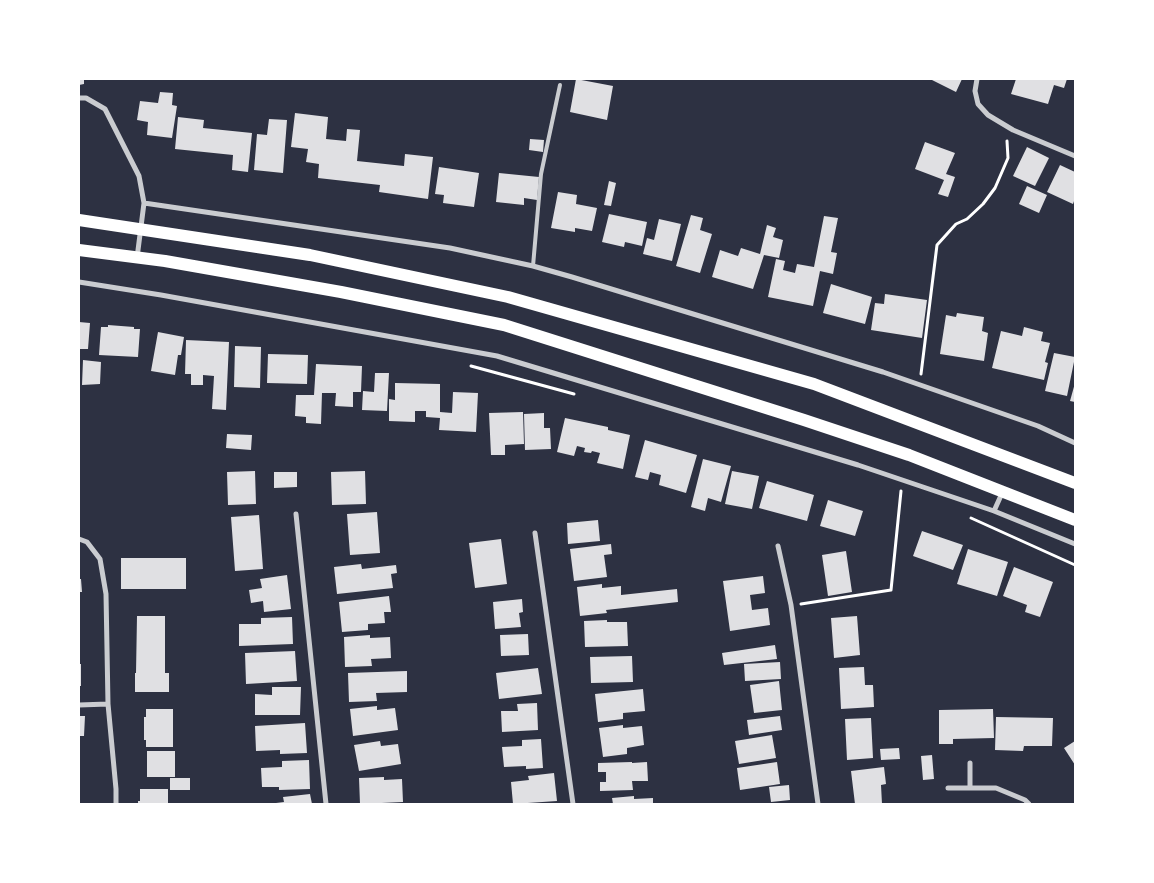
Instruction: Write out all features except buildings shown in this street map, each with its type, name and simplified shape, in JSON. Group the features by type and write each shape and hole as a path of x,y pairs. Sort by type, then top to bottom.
{"main road":[{"path":"79,220 310,256 508,297 814,384 1075,484"},
{"path":"79,250 341,292 504,325 910,455 1003,490 1075,520"}],"street":[{"path":"977,79 975,91 978,104 988,114 1006,125 1075,156"},
{"path":"79,98 86,98 105,109 139,176 144,203 137,258"},
{"path":"144,203 450,248 534,266 920,384 1038,426 1075,443"},
{"path":"79,282 497,356 858,465 994,511 1075,544"},
{"path":"994,511 1003,490"},
{"path":"296,514 326,804"},
{"path":"535,533 573,804"},
{"path":"79,539 87,542 100,559 106,594 108,704 116,804"},
{"path":"778,546 791,605 818,804"},
{"path":"79,705 108,704"},
{"path":"970,763 970,788"},
{"path":"948,788 996,788 1025,800 1029,804"}],"lane":[{"path":"534,266 541,174 560,86"}],"path":[{"path":"920,384 937,245 956,224 967,219 984,204 995,188 1008,158 1006,125"},
{"path":"465,365 579,396"},
{"path":"791,605 892,590 902,480"},
{"path":"891,489 909,495"},
{"path":"969,517 1075,565"}]}
